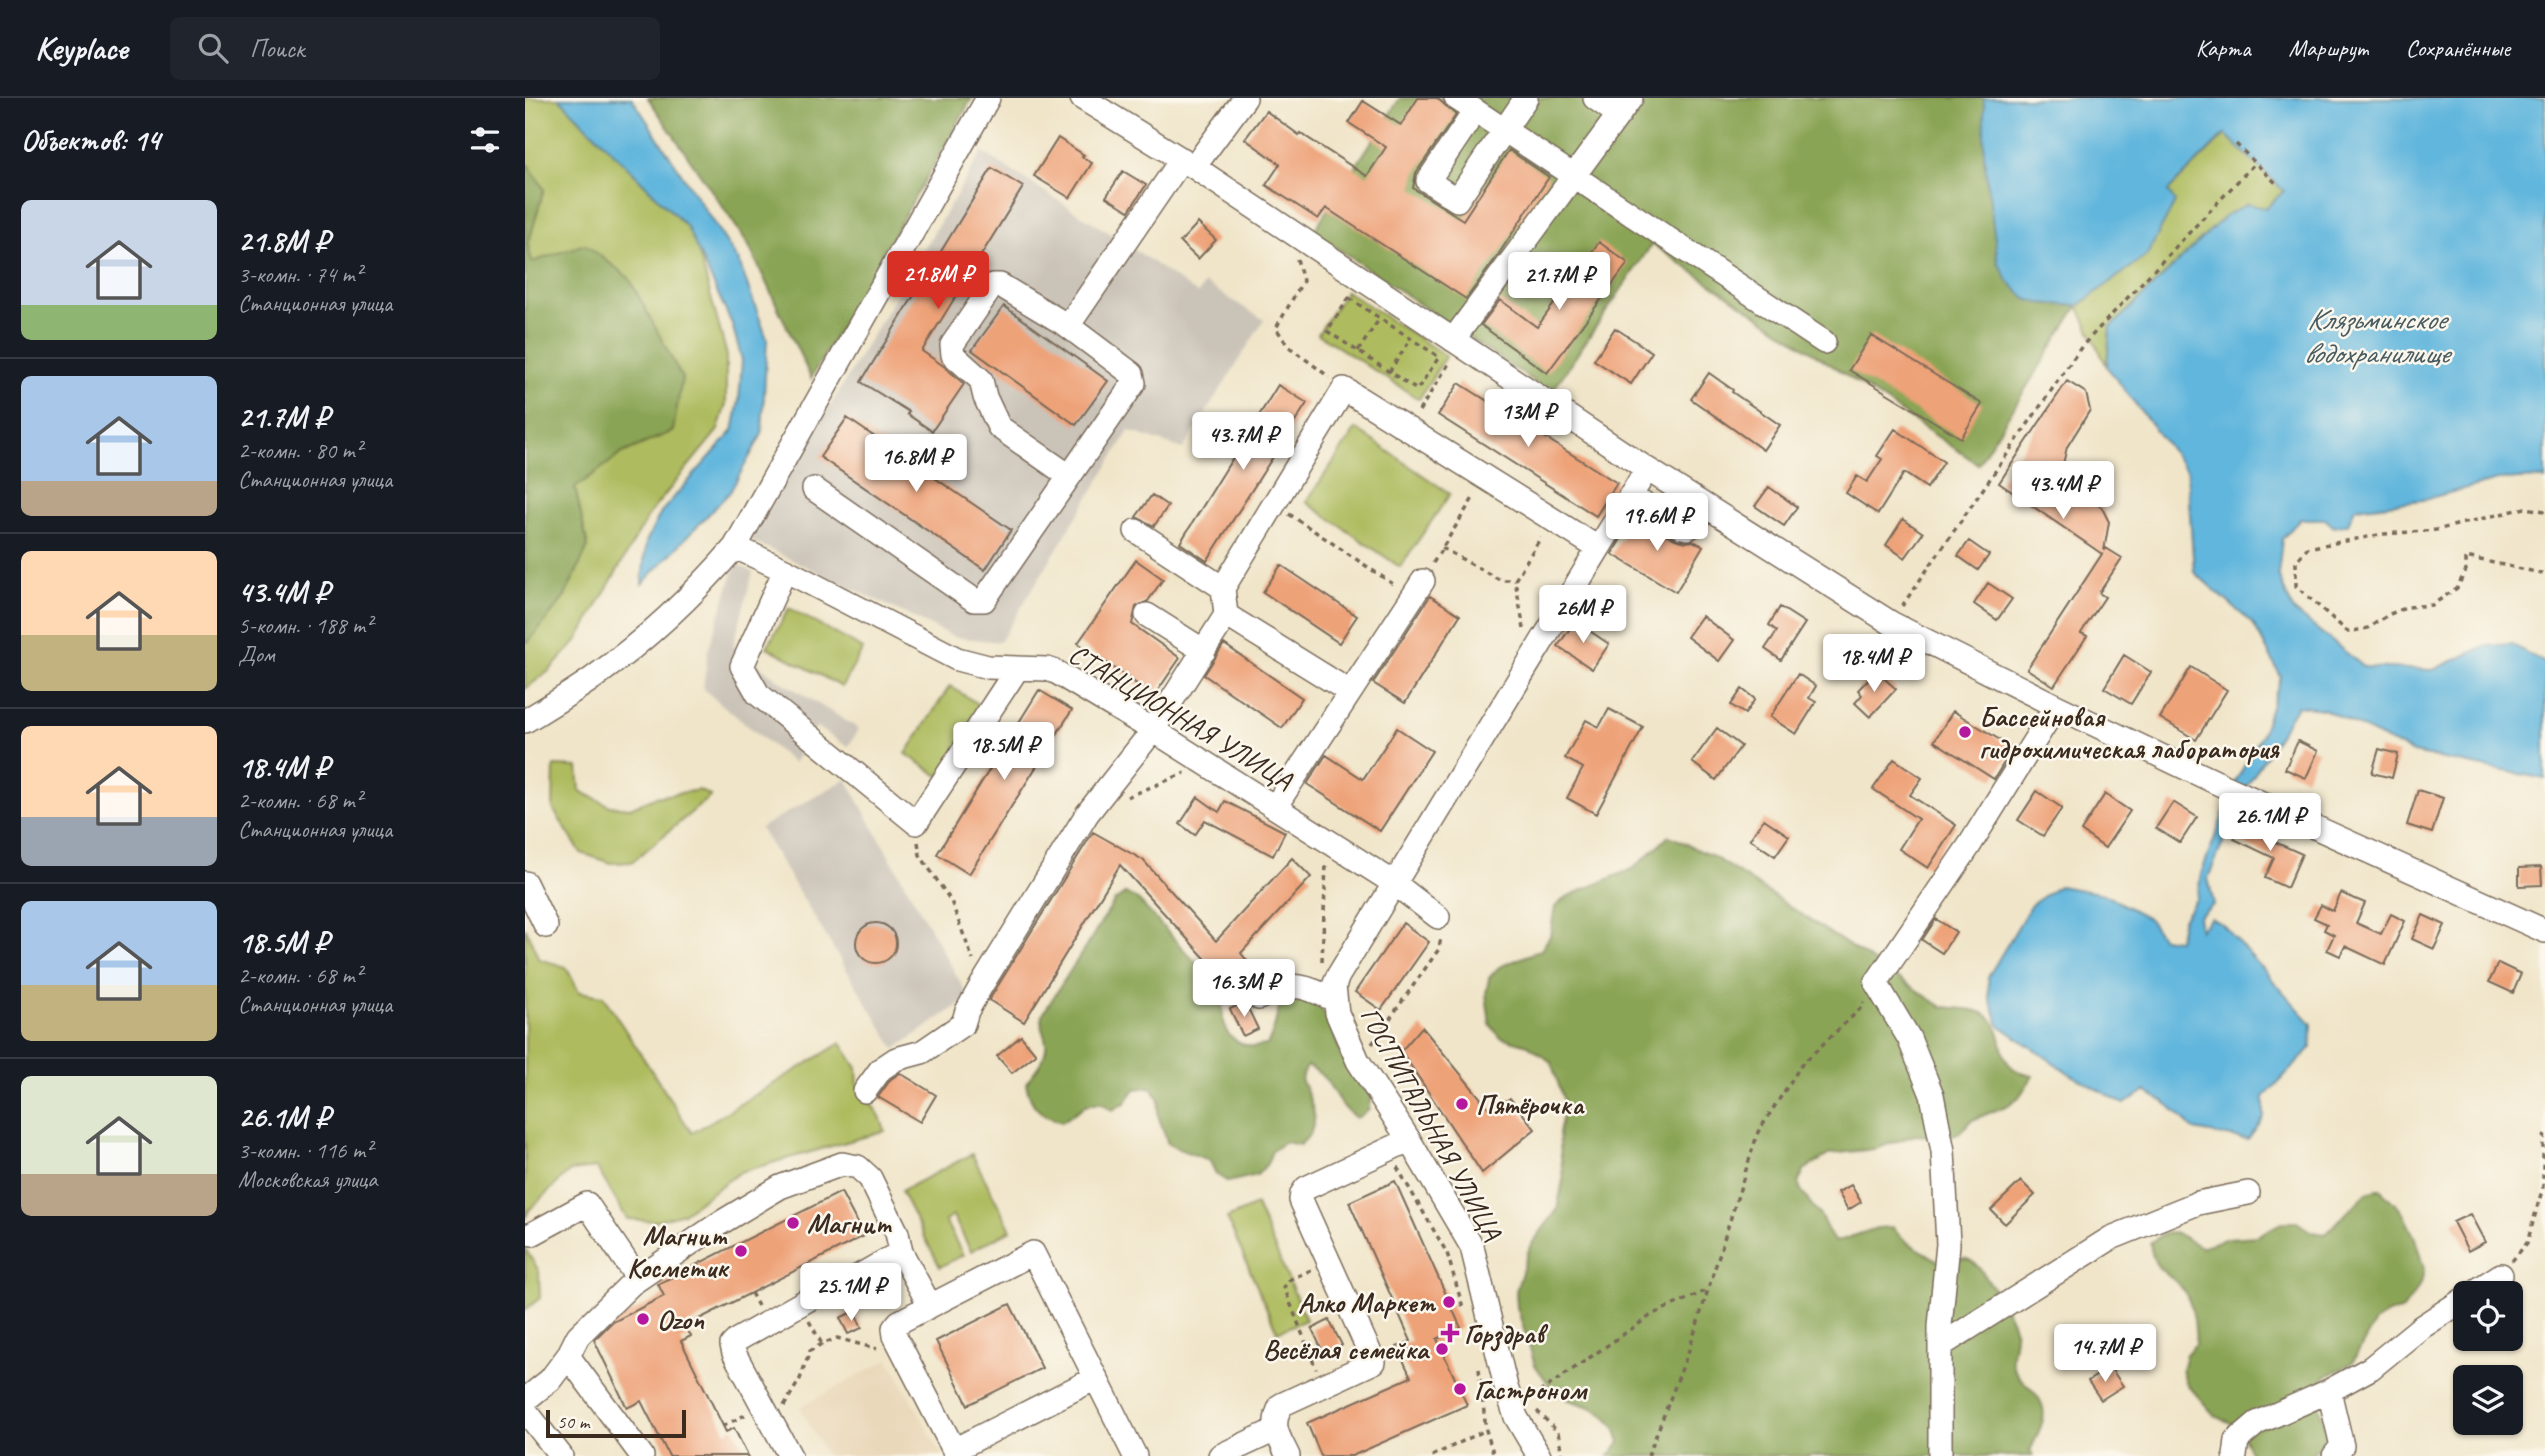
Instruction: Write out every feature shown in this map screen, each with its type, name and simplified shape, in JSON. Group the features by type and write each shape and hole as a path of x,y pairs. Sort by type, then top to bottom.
{"street":[{"path":"525,721 593,678 656,629 700,587 735,547 988,98"},
{"path":"1082,98 1188,163 1647,469 1891,623 2056,706 2236,791 2545,931"},
{"path":"1068,326 1188,163 1245,98"},
{"path":"1455,98 1824,342"},
{"path":"1475,111 1428,181 1457,200 1526,98"},
{"path":"1457,343 1625,106 1595,98"},
{"path":"814,489 974,600 984,600 1133,383 1132,374 1068,326 1000,285 993,285 952,345 953,355 981,380 985,397 999,427 1069,476"},
{"path":"865,1091 881,1069 896,1059 922,1052 963,1024 967,1010 981,986 1087,814 1153,730 1226,615 1223,587 1344,389 1598,548"},
{"path":"1331,973 1394,883 1647,469"},
{"path":"1630,496 1688,528 1704,505"},
{"path":"1136,531 1223,587"},
{"name":"СТАНЦИОННАЯ УЛИЦА","path":"735,547 957,659 988,667 1047,669 1056,672 1153,730 1394,883 1438,917"},
{"path":"785,570 742,666 758,694 916,823 1017,669"},
{"path":"1275,807 1417,589"},
{"path":"1147,615 1204,650"},
{"path":"1226,615 1350,692"},
{"path":"1940,1456 1940,1326 1948,1244 1943,1151 1932,1095 1909,1038 1876,983 1969,846 2056,706"},
{"path":"525,883 546,926"},
{"name":"ГОСПИТАЛЬНАЯ УЛИЦА","path":"1331,973 1342,1026 1357,1061 1409,1140 1472,1247 1506,1387 1530,1452"},
{"path":"1259,998 1278,988 1301,985 1335,1000"},
{"path":"1288,1456 1275,1430 1274,1419 1281,1405 1374,1362 1301,1200 1302,1194 1306,1188 1409,1140"},
{"path":"525,1400 550,1380 568,1356 578,1336 602,1310 638,1279 716,1225 781,1187 842,1164 858,1167 870,1178 897,1233 901,1252 930,1306"},
{"path":"1940,1346 2112,1238 2198,1203 2248,1193"},
{"path":"532,1234 587,1204 638,1279"},
{"path":"790,1456 732,1345 818,1294 838,1288 901,1252"},
{"path":"1096,1378 948,1453 894,1328 899,1322 1033,1253 1096,1378 1135,1456"},
{"path":"2492,1281 2501,1275"},
{"path":"2235,1456 2237,1440 2257,1423 2329,1391 2371,1368 2420,1328 2453,1306"},
{"path":"568,1356 642,1456"},
{"path":"2329,1391 2342,1446 2334,1456"},
{"path":"525,1410 561,1456"},
{"path":"1220,1456 1275,1430"}],"path":[{"path":"2236,144 2277,184"},
{"path":"1891,623 2082,346 2255,163"},
{"path":"1288,230 1303,281 1276,328 1288,346 1344,389"},
{"path":"1349,298 1380,318 1439,357 1417,390 1327,331 1349,298"},
{"path":"1358,351 1380,318"},
{"path":"1389,372 1411,339"},
{"path":"1408,428 1457,343"},
{"path":"1274,504 1417,589 1485,479"},
{"path":"2545,511 2525,508 2435,530 2383,534 2307,548 2296,562 2296,586 2348,632 2368,628 2389,614 2408,607 2432,605 2457,588 2466,570 2466,557 2545,575"},
{"path":"1530,661 1515,580 1552,520"},
{"path":"1442,548 1500,580 1515,580"},
{"path":"1122,799 1206,764"},
{"path":"916,823 920,855 951,901 981,986"},
{"path":"1327,841 1322,959 1331,973"},
{"path":"1369,1047 1439,949 1441,930 1438,917"},
{"path":"1648,1456 1689,1350 1758,1132 1802,1064 1859,1010 1876,983"},
{"path":"2501,1275 2527,1243 2543,1187 2545,1135"},
{"path":"1385,1151 1403,1176 1447,1253 1465,1314"},
{"path":"1289,1280 1284,1287 1284,1293 1323,1386"},
{"path":"1528,1401 1653,1314 1708,1290"},
{"path":"800,1304 822,1344"},
{"path":"770,1419 782,1409 800,1379 810,1351 822,1344 837,1338 878,1349 882,1355 900,1345"},
{"path":"1478,1363 1486,1430 1494,1456"},
{"path":"1432,1456 1486,1430"}],"shaded area":[{"path":"982,152 1125,243 1198,294 1205,283 1264,320 1183,449 1129,431 1000,642 954,637 750,540"},
{"path":"736,564 753,572 733,646 776,678 859,729 848,747 816,727 793,763 703,689 708,650"},
{"path":"846,779 969,998 895,1049 760,828"},
{"path":"889,1359 942,1456 826,1456 800,1407"}],"green space":[{"path":"525,98 559,98 687,227 698,250 726,352 726,404 718,430 650,513 577,641 549,671 525,689 525,641 528,642 564,598 588,547 575,488 622,453 673,431 532,263 528,245 544,189 525,164"},
{"path":"648,98 972,98 811,378 748,244"},
{"path":"1400,98 1984,98 1984,156 1998,263 2026,299 2078,306 1978,464 1652,244 1551,393 1313,232"},
{"path":"2226,134 2284,191 2266,208 2224,217 2110,328 2107,367 2078,306 2147,255 2168,191"},
{"path":"525,164 544,189 528,245 532,262 585,244 629,278 682,378 673,431 622,453 575,488 588,547 564,598 528,642 525,641"},
{"path":"1346,291 1446,356 1419,399 1318,334"},
{"path":"1356,429 1450,494 1400,567 1306,502"},
{"path":"789,608 863,649 842,687 767,647"},
{"path":"950,686 984,708 939,776 906,754"},
{"path":"554,766 578,767 580,791 610,806 630,808 655,797 699,790 711,796 632,862 611,863 581,853 553,809"},
{"path":"1669,836 1711,855 1941,1006 1975,1010 1985,1014 1998,1030 2005,1057 2010,1065 2019,1072 2033,1076 2019,1097 2008,1105 1970,1121 1960,1133 1946,1137 1915,1135 1875,1149 1830,1154 1804,1170 1798,1183 1835,1242 1877,1228 1893,1227 1908,1243 1939,1262 1966,1259 1976,1265 1997,1293 2013,1325 2014,1370 2041,1401 2042,1424 2030,1451 2033,1456 1609,1456 1620,1442 1615,1428 1605,1416 1593,1408 1566,1399 1553,1390 1535,1365 1517,1307 1516,1291 1530,1246 1557,1210 1563,1180 1559,1133 1565,1104 1551,1062 1528,1045 1500,1037 1490,1024 1486,994 1489,978 1499,967 1541,950 1550,936 1555,907 1566,897 1634,868"},
{"path":"1126,893 1139,901 1221,990 1223,1019 1228,1034 1239,1043 1253,1047 1267,1045 1280,1005 1296,1000 1317,1005 1324,1013 1345,1061 1371,1096 1368,1111 1356,1118 1342,1104 1323,1076 1307,1066 1301,1079 1314,1113 1308,1137 1300,1145 1285,1142 1272,1151 1267,1164 1257,1175 1228,1182 1216,1174 1210,1161 1168,1144 1158,1115 1159,1099 1151,1087 1135,1089 1125,1103 1112,1110 1101,1102 1086,1105 1062,1122 1037,1109 1030,1098 1026,1083 1045,1054 1042,1015 1115,901"},
{"path":"525,927 539,959 566,967 579,992 603,996 692,1133 841,1043 857,1068 858,1086 880,1116 885,1131 740,1172 683,1213 655,1221 627,1219 597,1168 570,1171 529,1210 525,1219"},
{"path":"972,1154 1011,1230 971,1251 953,1216 945,1221 963,1255 940,1267 901,1191"},
{"path":"2380,1189 2402,1211 2415,1238 2424,1269 2421,1284 2403,1309 2375,1322 2352,1363 2325,1377 2315,1387 2326,1435 2318,1448 2309,1456 2252,1456 2240,1431 2215,1416 2187,1384 2182,1370 2186,1354 2196,1344 2192,1310 2184,1291 2155,1262 2150,1243 2161,1235 2174,1232 2201,1247 2228,1238 2257,1236 2283,1222 2297,1222 2311,1232 2325,1234 2367,1193"},
{"path":"1256,1205 1306,1320 1277,1332 1227,1218"},
{"path":"525,1248 539,1271 540,1298 525,1310"}],"water":[{"path":"559,98 632,98 739,262 767,339 762,434 730,492 642,584 646,542 661,512 733,431 739,401 742,360 732,324 687,227"},
{"name":"Клязьминское водохранилище","path":"1984,98 2545,98 2545,480 2498,480 2422,500 2355,508 2348,524 2334,527 2325,519 2300,519 2282,539 2278,575 2293,610 2364,667 2433,670 2485,646 2511,644 2545,663 2545,779 2413,753 2324,709 2297,706 2247,786 2208,878 2214,904 2198,917 2200,930 2211,918 2224,926 2312,1024 2311,1048 2264,1097 2264,1118 2248,1140 2194,1130 2170,1106 2145,1091 2124,1104 2070,1074 1999,1025 1989,996 1988,977 2031,905 2059,886 2104,894 2148,918 2162,938 2178,940 2183,919 2197,898 2201,874 2236,781 2262,734 2281,677 2254,625 2194,572 2187,471 2107,367 2110,328 2224,217 2247,204 2266,208 2284,191 2225,134 2168,191 2175,202 2147,255 2078,306 2026,299 2008,281 1998,262 1984,156"}],"building":[{"path":"1418,98 1437,98 1456,115 1416,173 1413,188 1463,220 1509,150 1549,177 1466,299 1326,208 1318,219 1266,185 1280,164 1245,139 1266,111 1299,135 1300,133 1367,176 1386,147 1349,123 1363,101 1401,125"},
{"path":"1058,138 1092,163 1070,198 1034,176"},
{"path":"992,168 1023,187 922,351 964,384 932,431 907,414 909,412 861,382"},
{"path":"1123,171 1146,185 1129,211 1106,197"},
{"path":"1198,223 1216,240 1198,259 1180,242"},
{"path":"1599,242 1628,263 1547,373 1481,325 1500,300 1537,327"},
{"path":"1004,306 1108,381 1076,425 972,350"},
{"path":"1615,328 1652,352 1631,384 1594,360"},
{"path":"1871,335 1982,404 1961,438 1849,370"},
{"path":"1709,373 1780,425 1763,450 1691,399"},
{"path":"2067,381 2086,393 2090,410 2067,447 2063,464 2075,487 2102,508 2109,522 2104,551 2106,548 2122,558 2099,593 2105,597 2081,633 2087,636 2054,686 2027,669 2102,554 1999,483"},
{"path":"1459,383 1617,483 1596,516 1438,415"},
{"path":"1278,385 1307,403 1207,561 1180,543"},
{"path":"847,418 1011,530 985,570 820,457"},
{"path":"1895,429 1944,462 1927,488 1904,473 1878,514 1846,493 1857,476 1867,482 1882,459 1877,456"},
{"path":"1769,487 1797,507 1784,526 1755,506"},
{"path":"1152,495 1168,506 1154,526 1136,517"},
{"path":"1635,515 1675,539 1693,541 1703,546 1676,592 1612,554"},
{"path":"1903,519 1923,533 1905,558 1886,545"},
{"path":"1969,541 1989,555 1978,570 1958,556"},
{"path":"1136,560 1163,579 1148,601 1136,607 1132,624 1180,658 1154,696 1078,643"},
{"path":"1281,565 1357,616 1339,643 1263,592"},
{"path":"1988,583 2012,599 1997,620 1974,604"},
{"path":"1430,596 1460,615 1405,703 1373,683"},
{"path":"1780,607 1805,623 1781,660 1765,649 1777,631 1769,625"},
{"path":"1702,616 1734,640 1719,661 1687,637"},
{"path":"1575,621 1609,644 1592,669 1558,646"},
{"path":"1224,644 1302,698 1282,728 1204,675"},
{"path":"2124,655 2151,672 2131,704 2104,688"},
{"path":"2191,667 2227,690 2196,740 2160,718"},
{"path":"1876,671 1896,689 1870,717 1855,703 1862,695 1858,690"},
{"path":"1798,674 1816,686 1809,698 1816,702 1796,734 1770,717"},
{"path":"1742,689 1755,699 1745,714 1731,705"},
{"path":"1039,690 1072,710 969,874 937,854"},
{"path":"1609,709 1643,727 1596,814 1567,798 1583,768 1565,758 1586,720 1599,727"},
{"path":"1953,711 2013,748 1994,779 1934,741"},
{"path":"1397,728 1432,751 1380,831 1307,784 1326,755 1363,779"},
{"path":"1717,728 1741,746 1716,780 1692,762"},
{"path":"2298,741 2318,751 2306,778 2285,769"},
{"path":"2379,749 2398,754 2392,778 2372,773"},
{"path":"1894,759 1922,778 1910,795 1956,825 1928,868 1899,849 1918,819 1873,789"},
{"path":"2418,790 2443,798 2432,833 2407,825"},
{"path":"2037,791 2062,808 2043,836 2018,820"},
{"path":"2105,794 2130,811 2105,848 2081,831"},
{"path":"1198,797 1219,812 1225,801 1285,832 1273,856 1205,820 1195,835 1180,824"},
{"path":"2173,802 2197,817 2180,843 2156,828"},
{"path":"1764,819 1789,836 1775,856 1750,839"},
{"path":"2243,819 2261,827 2257,834 2302,854 2287,888 2265,878 2274,858 2234,839"},
{"path":"1093,832 1143,860 1216,941 1292,858 1311,877 1241,953 1262,980 1247,991 1222,959 1213,967 1120,865 1024,1022 989,1000"},
{"path":"2541,867 2542,885 2519,886 2519,868"},
{"path":"2341,893 2365,903 2356,923 2381,934 2391,914 2405,921 2385,965 2345,946 2340,956 2327,950 2334,935 2324,930 2327,924 2314,918 2321,905 2333,911"},
{"path":"2423,915 2445,925 2434,949 2412,939"},
{"path":"1936,919 1956,932 1942,953 1922,940"},
{"path":"876,923 890,929 896,943 890,957 876,963 862,957 856,943 862,929"},
{"path":"1403,923 1429,942 1381,1010 1355,992"},
{"path":"2498,963 2521,974 2513,993 2489,982"},
{"path":"1245,1002 1258,1029 1243,1036 1230,1009"},
{"name":"Пятёрочка","path":"1422,1027 1491,1111 1510,1098 1535,1129 1482,1173 1401,1051"},
{"path":"1021,1036 1036,1054 1012,1073 997,1056"},
{"path":"900,1073 936,1095 920,1122 878,1097 891,1079"},
{"path":"1395,1181 1461,1328 1437,1339 1467,1405 1352,1456 1321,1456 1307,1423 1411,1377 1397,1347 1411,1341 1349,1202"},
{"path":"2021,1181 2035,1195 2005,1224 1991,1210"},
{"path":"1851,1185 1861,1202 1848,1210 1838,1192"},
{"path":"841,1192 864,1236 685,1326 691,1336 681,1341 726,1432 734,1428 748,1456 669,1456 641,1401 627,1408 594,1340 611,1323 664,1296 658,1284"},
{"path":"2470,1214 2485,1242 2468,1251 2453,1222"},
{"path":"1010,1304 1042,1368 968,1405 936,1341"},
{"path":"854,1311 862,1328 848,1334 840,1318"},
{"path":"1329,1320 1342,1345 1324,1354 1312,1329"},
{"path":"2110,1367 2123,1386 2101,1400 2088,1381"}],"place":[{"name":"Бассейновая гидрохимическая лаборатория","path":"1965,732"},
{"name":"Пятёрочка","path":"1462,1104"},
{"name":"Магнит","path":"793,1223"},
{"name":"Магнит Косметик","path":"741,1251"},
{"name":"Алко Маркет","path":"1449,1302"},
{"name":"Ozon","path":"643,1319"},
{"name":"Горздрав","path":"1450,1333"},
{"name":"Весёлая семейка","path":"1442,1349"},
{"name":"Гастроном","path":"1460,1389"}]}
